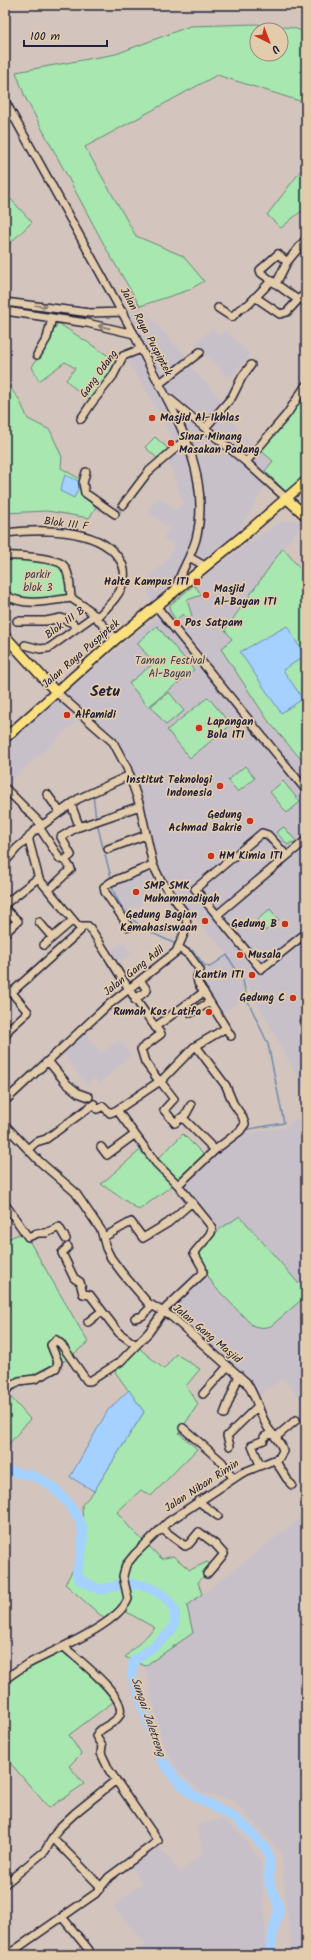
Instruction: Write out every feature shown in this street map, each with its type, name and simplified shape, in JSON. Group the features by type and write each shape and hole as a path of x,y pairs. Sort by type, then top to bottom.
{"main road":[{"name":"Jalan Raya Puspiptek","path":"6,736 116,639 306,481"},
{"path":"286,498 306,516"},
{"path":"5,636 56,692"}],"street":[{"name":"Jalan Raya Puspiptek","path":"5,101 123,312 168,398 186,439 196,476 199,507 196,539 178,578 175,590"},
{"path":"218,308 232,317 273,282 306,239"},
{"path":"287,262 278,254 260,270 262,274 298,300"},
{"path":"255,297 280,314 287,312 306,292"},
{"path":"5,302 90,313 123,312"},
{"path":"5,311 87,323 134,334"},
{"path":"87,323 90,313"},
{"path":"37,355 47,338 52,318"},
{"name":"Gang Odang","path":"81,419 113,376 123,356 142,349"},
{"path":"160,384 200,352"},
{"path":"205,428 232,397 250,365"},
{"path":"246,462 286,414 306,385"},
{"path":"168,398 246,462 286,498"},
{"path":"123,505 148,472 186,439"},
{"path":"86,472 83,483 85,493 115,514"},
{"name":"Blok III F","path":"5,533 19,531 73,534 99,541 115,554 124,569 124,583 121,589 96,616"},
{"path":"5,556 16,555 59,562 64,567 71,598 96,616 116,639"},
{"path":"189,557 205,566"},
{"path":"5,595 17,601 34,602 71,598"},
{"path":"156,606 306,790"},
{"name":"Blok III B","path":"25,645 40,649 49,648 96,616"},
{"path":"17,621 46,621 61,618 71,622 77,628"},
{"name":"Jalan Gang Adil","path":"5,1101 75,1034 128,989 173,954 180,945 187,927 187,916 162,882 153,865 140,806 130,775 113,742 56,692"},
{"path":"5,862 40,826 71,804 92,791 130,775"},
{"path":"5,788 40,826 60,859 65,860 71,869 48,891"},
{"path":"47,794 60,812"},
{"path":"71,804 79,827"},
{"path":"65,860 71,855 61,837 79,827 140,806"},
{"path":"287,856 266,833 262,833 195,889 261,969 306,933"},
{"path":"108,849 146,835"},
{"path":"29,838 38,878 72,921 78,926 88,926 90,928 135,1000 161,1034 141,1050 145,1062 174,1099 164,1111 176,1123 188,1113 191,1104"},
{"path":"217,915 306,840"},
{"path":"129,927 105,892 104,887 111,882 153,865"},
{"path":"5,904 38,878"},
{"path":"5,909 18,921 5,933"},
{"path":"44,945 72,921"},
{"path":"39,922 52,937"},
{"path":"11,993 80,931 82,926"},
{"path":"180,945 200,970 197,978 231,1036"},
{"path":"135,1000 147,990 140,980"},
{"path":"5,988 28,1012 7,1026 5,1037"},
{"path":"155,1027 204,992"},
{"path":"191,1013 210,1002"},
{"path":"306,1021 304,1023 306,1024"},
{"path":"28,1149 36,1142 46,1138 94,1104 97,1109 103,1106 110,1113 116,1110 148,1090 196,1046 226,1028"},
{"path":"178,1185 215,1150 240,1131 245,1124 242,1116 233,1103 226,1086 196,1046"},
{"path":"48,1060 67,1084 78,1093 89,1097"},
{"path":"5,1390 19,1381 35,1379 56,1368 58,1362 51,1345 55,1340 61,1344 89,1382 116,1365 136,1346 154,1327 163,1311 203,1272 194,1252 210,1235 212,1229 178,1185 156,1163 116,1110"},
{"path":"183,1118 215,1150"},
{"name":"Jalan Gang Masjid","path":"5,1125 43,1165 76,1192 100,1227 106,1248 117,1267 152,1306 163,1311 239,1375 249,1386 258,1406 282,1447 282,1456 275,1460"},
{"path":"101,1147 107,1155 134,1135"},
{"path":"104,1237 131,1222 143,1238 168,1223 192,1202"},
{"path":"5,1204 8,1215 28,1237 38,1233 46,1233 59,1227 66,1239"},
{"path":"68,1247 62,1252 73,1277 80,1282 83,1294 90,1295 119,1333 136,1346"},
{"path":"135,1318 142,1316 152,1306"},
{"path":"88,1322 102,1311"},
{"path":"203,1394 228,1366"},
{"path":"224,1414 239,1375"},
{"path":"230,1446 227,1436 258,1406"},
{"path":"260,1465 252,1445 264,1440 264,1437 274,1435 296,1420"},
{"path":"183,1428 222,1462 233,1478"},
{"path":"275,1460 290,1483"},
{"name":"Jalan Niban Rimin","path":"5,1679 28,1664 91,1633 121,1610 128,1599 124,1576 126,1565 135,1554 174,1516 233,1478 260,1465 275,1460"},
{"path":"198,1501 218,1516"},
{"path":"162,1529 185,1546 189,1544 199,1532 219,1547 224,1554 207,1574"},
{"path":"5,1952 13,1951 95,1894 109,1877 158,1841 106,1764 101,1753 102,1746 96,1736 100,1731 120,1716 121,1708 117,1698 109,1688 64,1647"},
{"path":"5,1884 45,1851 58,1829 75,1813 116,1780"},
{"path":"53,1838 101,1887"},
{"path":"62,1917 89,1950"}],"shaded area":[{"path":"140,306 189,359 189,365 221,399 239,432 273,461 265,471 267,484 239,530 203,560 189,553 167,592 153,603 150,598 146,579 165,563 175,546 163,538 169,528 147,511 158,497 175,510 183,504 163,444 171,436 155,405 123,354 137,346 120,317"},
{"path":"212,328 219,335 224,331 227,332 250,354 230,378 195,345"},
{"name":"Institut Teknologi Indonesia","path":"292,520 303,522 225,630 232,639 269,722 306,765 306,1092 246,983 227,953 194,917 181,908 156,873 142,806 119,745 84,715 5,786 5,741 61,692 108,657 222,562 279,523"},
{"name":"SMP SMK Muhammadiyah","path":"145,870 161,890 126,914 114,895 111,885 117,881 119,883 128,876"},
{"path":"123,942 132,954 118,962 115,957 112,959 108,952"},
{"path":"227,955 242,981 246,998 219,1014 198,978"},
{"path":"83,1030 101,1053 119,1040 131,1055 99,1084 95,1078 87,1085 60,1050"},
{"path":"306,1113 306,1404 282,1379 259,1396 219,1356 167,1313 204,1272 197,1251 216,1226 176,1183 242,1134 283,1128"},
{"path":"306,1514 306,1955 289,1955 290,1941 281,1853 234,1801 204,1793 178,1771 161,1741 145,1666 192,1633 187,1606"},
{"path":"222,1819 241,1834 261,1861 265,1910 266,1955 134,1955 146,1945 113,1906 142,1883 130,1864 158,1845 180,1872 204,1852 196,1825"}],"green space":[{"path":"249,24 249,62 289,62 289,27 306,33 306,103 217,75 85,147 136,236 183,256 204,281 189,290 140,306 108,252 25,97 16,72 116,54 190,26"},
{"path":"306,164 306,207 281,228 267,215"},
{"path":"5,193 32,222 5,248"},
{"path":"58,323 118,362 92,401 82,395 66,380 75,368 65,362 39,381 32,367"},
{"path":"5,382 19,399 28,419 50,430 62,457 61,468 80,479 86,499 96,507 89,518 47,511 5,513"},
{"path":"306,390 306,481 290,496 265,471 273,461 258,448"},
{"path":"155,437 171,451 166,454 164,452 158,459 145,447"},
{"path":"283,548 306,576 306,765 269,722 221,649 232,639 225,630"},
{"name":"parkir blok 3","path":"17,556 32,561 58,563 63,566 70,597 28,601 19,599 5,592 5,557"},
{"path":"194,585 202,595 187,600 192,616 186,618 183,614 176,620 170,611 170,605"},
{"name":"Taman Festival Al-Bayan","path":"157,626 194,670 148,707 129,683 154,663 137,643"},
{"path":"169,692 184,711 166,725 151,706"},
{"name":"Lapangan Bola ITI","path":"208,697 231,725 190,758 167,730"},
{"path":"245,766 255,778 238,792 228,780"},
{"path":"283,781 300,802 287,813 270,792"},
{"path":"284,827 296,841 294,843 292,842 288,845 276,832"},
{"path":"270,909 279,920 265,931 257,920"},
{"path":"183,1134 208,1159 139,1210 101,1184 145,1146 157,1160"},
{"path":"240,1216 306,1292 306,1296 271,1326 257,1327 252,1325 214,1286 200,1257 201,1249 220,1229"},
{"path":"24,1232 88,1342 69,1358 8,1394 30,1419 8,1445 5,1444 5,1240"},
{"path":"139,1348 164,1369 176,1354 200,1369 186,1386 198,1404 179,1433 197,1449 151,1496 141,1490 117,1512 131,1529 162,1559 173,1556 190,1570 207,1562 214,1567 198,1582 202,1594 187,1606 193,1633 145,1666 125,1657 155,1628 123,1610 106,1620 65,1584 84,1550 82,1505 94,1491 144,1412 113,1369"},
{"path":"63,1648 117,1699 69,1735 81,1754 69,1766 84,1784 49,1808 5,1757 5,1679"}],"water":[{"path":"65,475 81,482 74,498 60,491"},
{"path":"287,626 305,656 283,670 303,699 281,713 240,652"},
{"path":"129,1390 144,1412 94,1491 70,1477 108,1410"}],"waterway":[{"path":"93,795 96,819"},
{"path":"97,823 103,848"},
{"path":"105,855 111,877"},
{"path":"111,885 116,897 128,915 154,934 176,944"},
{"path":"182,946 193,951 205,966 210,967 227,955 243,981 247,999 268,1044 284,1123 244,1130"},
{"name":"Sungai Jaletreng","path":"5,1471 26,1474 42,1480 56,1490 70,1506 82,1527 83,1533 77,1573 80,1580 101,1590 123,1585 140,1585 157,1592 165,1597 171,1604 174,1611 175,1620 172,1629 161,1641 134,1661 132,1675 160,1757 175,1778 193,1795 235,1818 248,1829 267,1850 269,1857 269,1882 279,1910 273,1932 271,1946 272,1955"}],"tunnel":[{"path":"115,514 123,505"}],"place":[{"name":"Masjid Al-Ikhlas","path":"152,418"},
{"name":"Sinar Minang Masakan Padang","path":"171,443"},
{"name":"Halte Kampus ITI","path":"197,582"},
{"name":"Masjid Al-Bayan ITI","path":"206,595"},
{"name":"Pos Satpam","path":"177,623"},
{"name":"Alfamidi","path":"67,715"},
{"name":"Lapangan Bola ITI","path":"199,728"},
{"name":"Institut Teknologi Indonesia","path":"220,786"},
{"name":"Gedung Achmad Bakrie","path":"250,821"},
{"name":"HM Kimia ITI","path":"211,856"},
{"name":"SMP SMK Muhammadiyah","path":"136,892"},
{"name":"Gedung Bagian Kemahasiswaan","path":"205,921"},
{"name":"Gedung B","path":"285,924"},
{"name":"Musala","path":"240,955"},
{"name":"Kantin ITI","path":"252,975"},
{"name":"Gedung C","path":"293,998"},
{"name":"Rumah Kos Latifa","path":"209,1012"}],"district":[{"name":"Setu","path":"105,692"}]}
